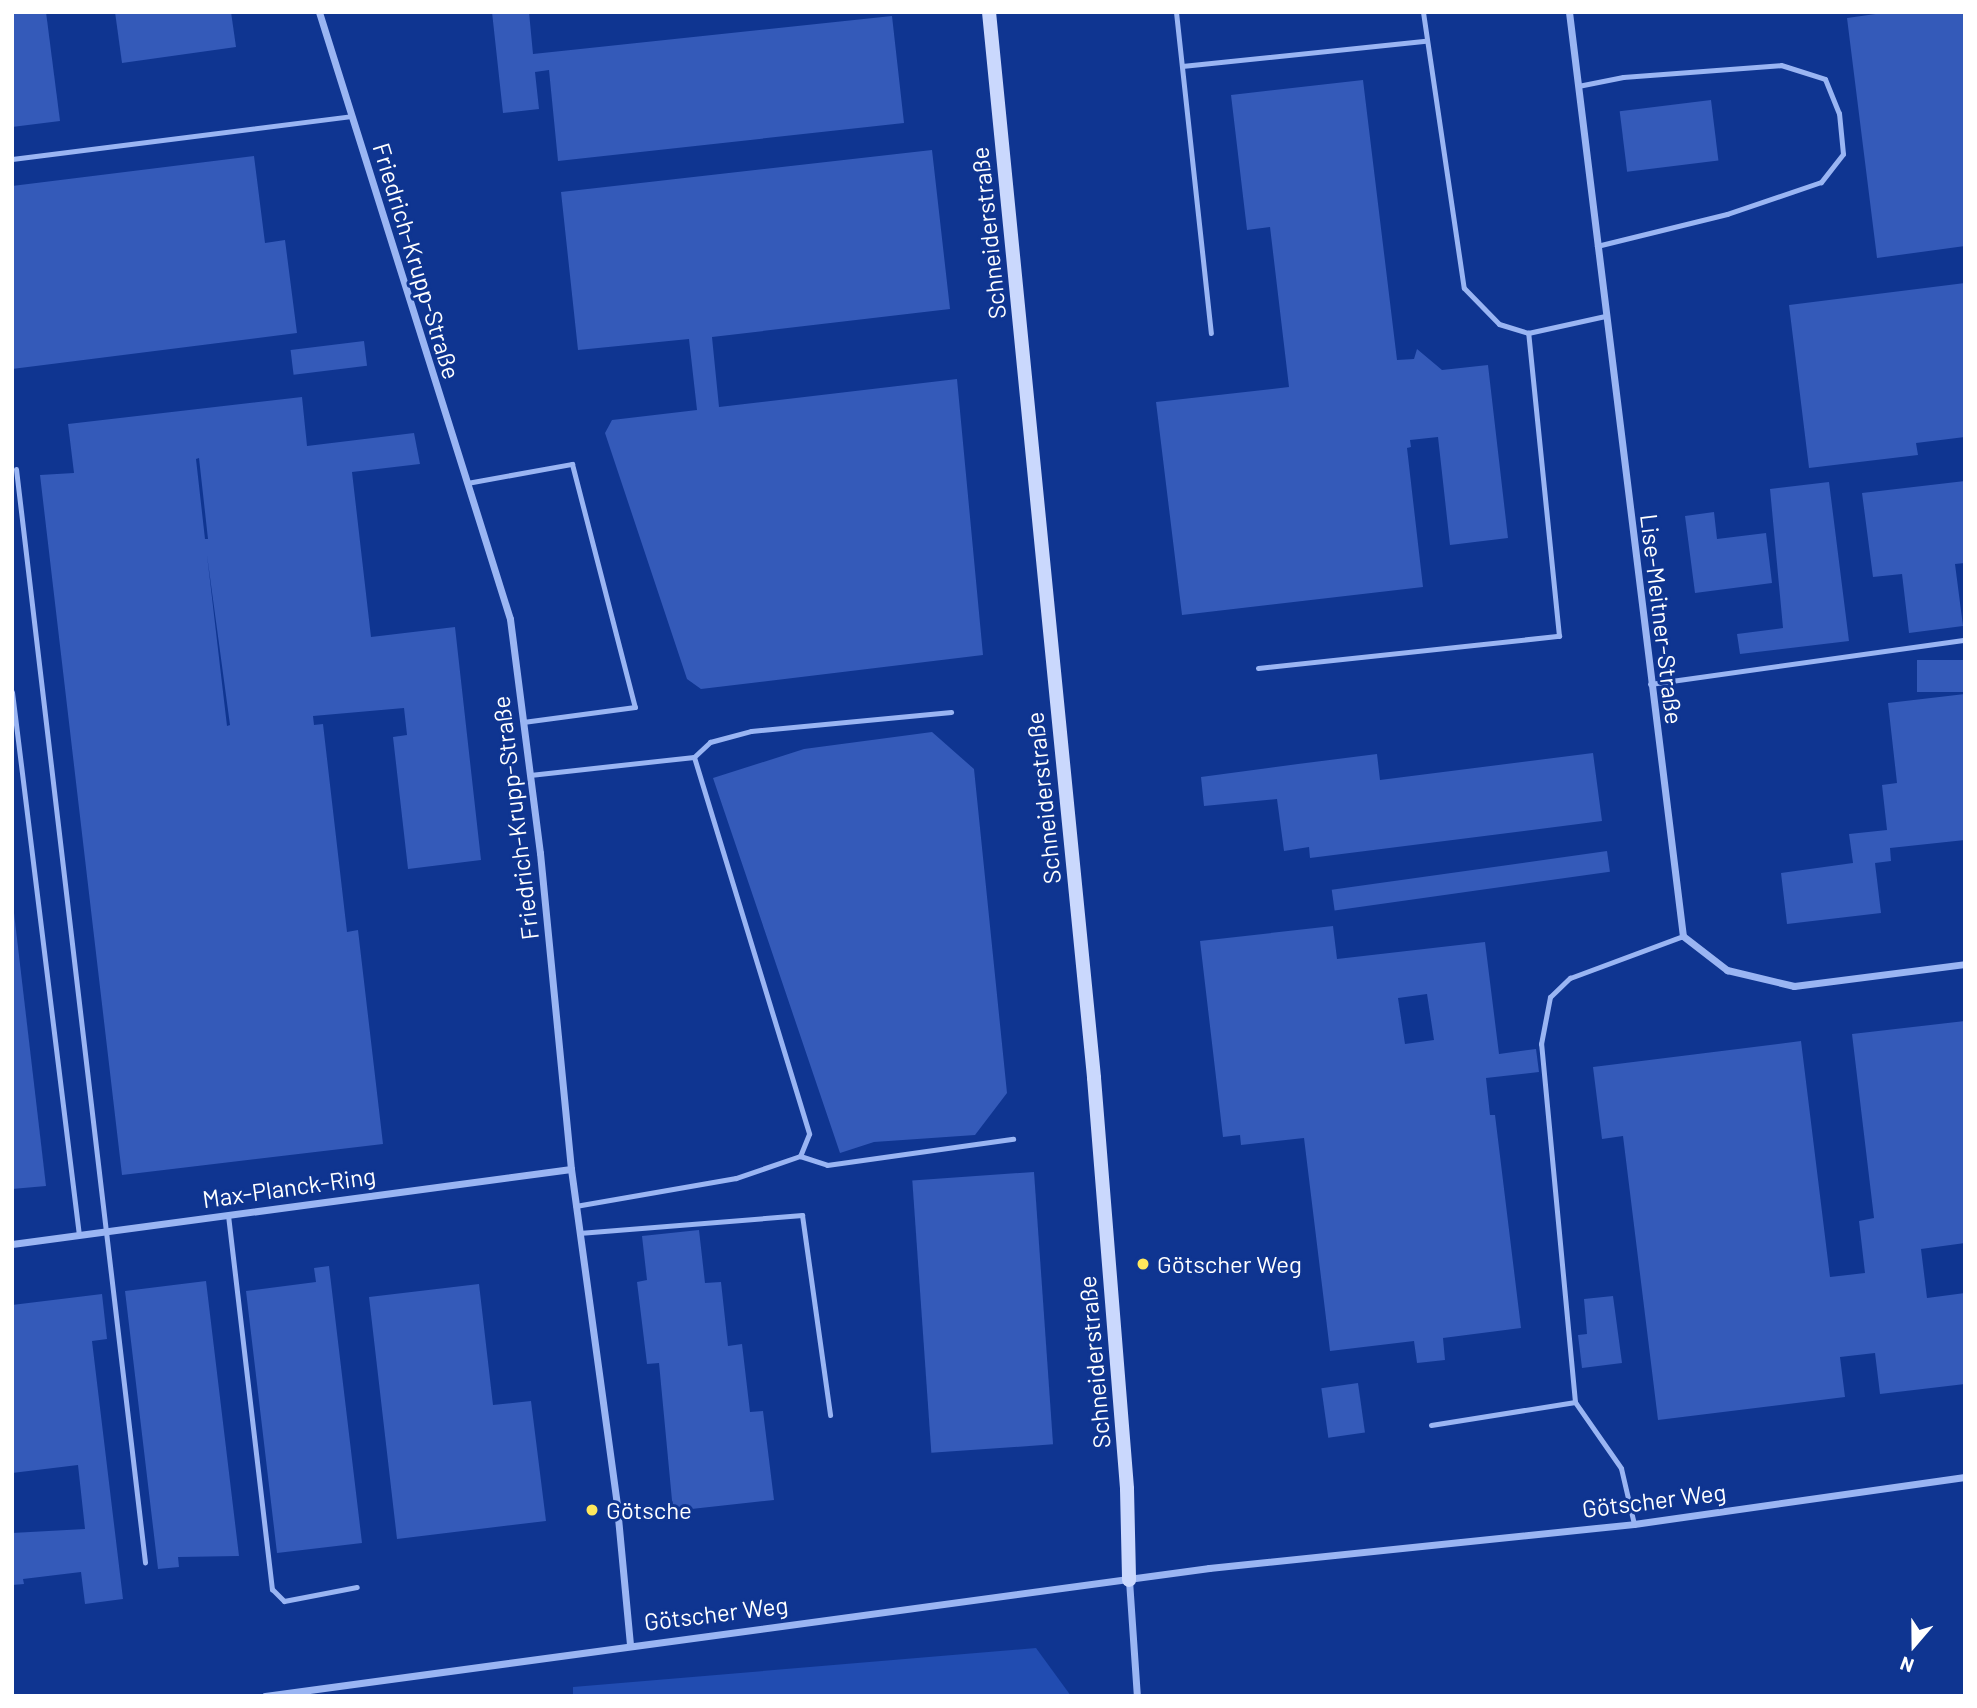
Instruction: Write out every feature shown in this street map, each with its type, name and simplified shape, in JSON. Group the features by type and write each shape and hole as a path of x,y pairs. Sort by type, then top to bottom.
{"street":[{"name":"Friedrich-Krupp-Straße","path":"319,12 510,619 530,775 570,1169 617,1507 630,1644"},
{"name":"Schneiderstraße","path":"989,12 1094,1078 1127,1489 1129,1580"},
{"name":"Lise-Meitner-Straße","path":"1569,12 1683,936"},
{"path":"1683,936 1727,970 1794,986 1965,964"},
{"name":"Max-Planck-Ring","path":"12,1244 570,1169"},
{"name":"Götscher Weg","path":"265,1696 630,1644 1129,1580 1634,1524 1965,1477"},
{"path":"1129,1580 1138,1696"}],"lane":[{"path":"1175,12 1212,333"},
{"path":"1423,12 1464,288 1499,324 1528,332 1605,316"},
{"path":"1182,66 1426,41"},
{"path":"1578,86 1623,77 1781,65 1825,79 1839,113 1843,154 1821,182 1727,214 1597,246"},
{"path":"12,159 351,116"},
{"path":"1258,668 1559,636 1528,332"},
{"path":"467,483 572,464 635,707 523,722"},
{"path":"16,469 109,1231 145,1562"},
{"path":"1650,684 1965,640"},
{"path":"12,692 79,1235"},
{"path":"530,775 694,757 710,742 751,731 951,712"},
{"path":"694,757 808,1134 800,1156"},
{"path":"1634,1524 1621,1468 1575,1402 1541,1044 1550,997 1570,978 1683,936"},
{"path":"575,1206 736,1178 800,1156 827,1166 1013,1139"},
{"path":"579,1233 802,1214 830,1415"},
{"path":"228,1215 272,1589 284,1601 357,1587"},
{"path":"1431,1424 1575,1402"}],"shaded area":[{"path":"1036,1648 1071,1696 573,1696 573,1687"}],"building":[{"path":"12,12 46,12 60,121 12,127"},
{"path":"115,12 231,12 236,47 122,63"},
{"path":"492,12 529,12 533,54 892,16 904,123 558,161 549,70 535,72 539,109 503,113"},
{"path":"1890,12 1965,12 1965,246 1877,258 1847,18"},
{"path":"1363,80 1397,360 1414,359 1417,349 1442,370 1488,365 1508,538 1450,545 1438,437 1410,440 1411,447 1407,448 1423,587 1182,615 1156,402 1289,387 1270,227 1247,230 1231,95"},
{"path":"1711,100 1718,161 1627,172 1620,111"},
{"path":"932,150 950,309 712,337 719,407 957,379 983,655 701,689 687,679 605,433 612,420 697,410 689,339 578,350 561,192"},
{"path":"254,156 265,243 285,240 297,333 12,369 12,186"},
{"path":"1965,283 1965,437 1916,443 1918,455 1809,468 1789,305"},
{"path":"364,341 367,366 294,375 291,350"},
{"path":"302,397 307,446 414,433 420,464 352,472 371,637 455,627 481,860 408,869 393,737 407,735 404,708 313,716 314,725 323,724 347,932 358,930 383,1144 122,1175 40,475 74,473 68,424","holes":["199,458 208,539 205,539 196,459","207,555 230,725 227,726"]},
{"path":"1965,481 1965,563 1955,564 1963,626 1909,633 1902,574 1873,577 1862,493"},
{"path":"1829,482 1849,641 1740,654 1737,634 1783,628 1770,489"},
{"path":"1714,512 1717,539 1766,533 1772,583 1695,593 1685,516"},
{"path":"1917,660 1965,660 1965,692 1917,692"},
{"path":"1965,694 1965,840 1890,848 1891,861 1875,863 1881,913 1787,924 1781,873 1853,863 1849,834 1887,830 1882,785 1897,783 1888,703"},
{"path":"932,732 974,769 1007,1093 975,1135 874,1142 840,1153 713,778 804,749"},
{"path":"1593,753 1602,821 1310,858 1309,847 1284,851 1277,799 1204,806 1201,777 1377,754 1380,780"},
{"path":"1607,851 1610,872 1335,910 1332,890"},
{"path":"12,896 46,1186 12,1189"},
{"path":"1333,926 1337,959 1485,942 1499,1054 1536,1049 1539,1072 1486,1078 1490,1115 1495,1115 1521,1328 1443,1338 1445,1360 1417,1363 1414,1341 1330,1351 1304,1138 1241,1145 1240,1135 1223,1137 1200,941","holes":["1427,994 1434,1040 1405,1044 1398,998"]},
{"path":"1965,1021 1965,1243 1921,1249 1927,1298 1965,1293 1965,1384 1880,1394 1875,1353 1840,1357 1845,1397 1658,1420 1623,1136 1602,1139 1593,1067 1801,1041 1830,1277 1865,1273 1859,1221 1874,1218 1852,1034"},
{"path":"1034,1172 1053,1444 931,1453 912,1181"},
{"path":"699,1230 705,1283 721,1282 728,1346 742,1344 750,1412 763,1411 774,1500 673,1511 659,1363 647,1364 637,1282 647,1280 642,1236"},
{"path":"329,1266 362,1543 277,1553 246,1291 316,1282 314,1268"},
{"path":"206,1281 239,1556 178,1557 179,1567 158,1569 125,1291"},
{"path":"479,1284 493,1405 531,1401 546,1521 397,1539 369,1297"},
{"path":"102,1294 107,1339 92,1341 123,1599 85,1604 81,1572 23,1579 24,1584 12,1585 12,1533 85,1529 78,1465 12,1473 12,1305"},
{"path":"1613,1296 1622,1363 1582,1368 1578,1335 1587,1334 1584,1299"},
{"path":"1358,1383 1365,1433 1328,1438 1321,1388"}],"place":[{"name":"Götscher Weg","path":"1143,1264"},
{"name":"Götsche","path":"592,1510"}]}
